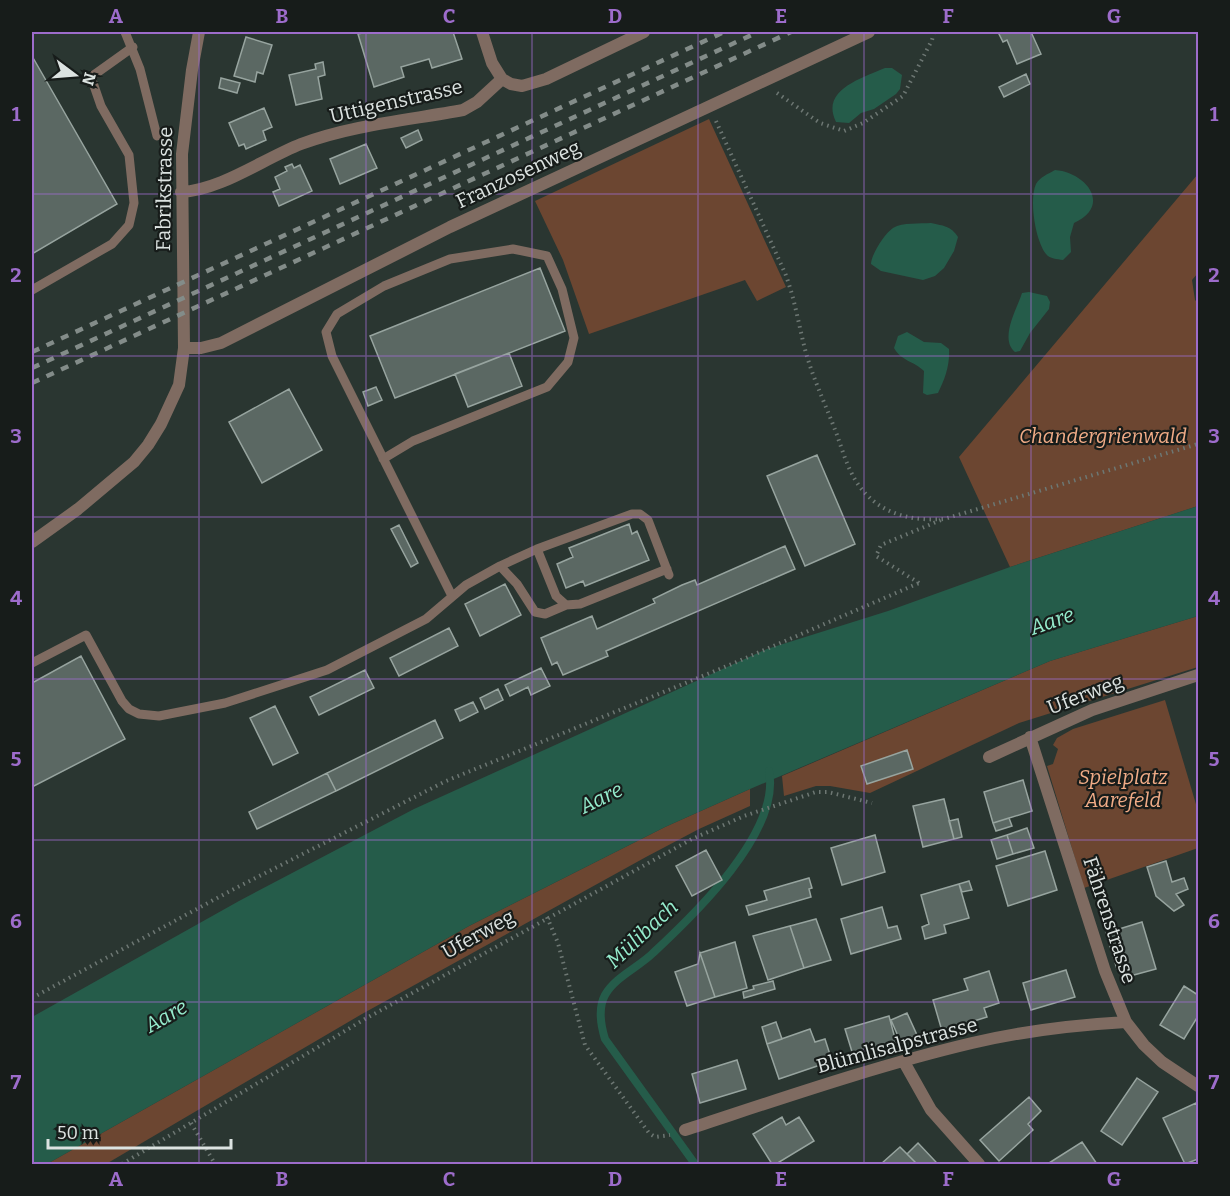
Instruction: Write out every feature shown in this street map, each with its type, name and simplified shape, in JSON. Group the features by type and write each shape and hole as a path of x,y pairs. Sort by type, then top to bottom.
{"street":[{"name":"Fabrikstrasse","path":"184,348 181,192 185,119 199,32"},
{"path":"482,32 492,63 502,79 522,86 536,83 644,32"},
{"name":"Franzosenweg","path":"184,348 201,348 221,343 450,227 869,32"},
{"name":"Uttigenstrasse","path":"181,192 201,190 302,144 337,133 463,110 477,102 502,79"},
{"path":"32,542 114,480 134,462 148,445 165,417 179,385 184,348"},
{"name":"Uferweg","path":"989,757 1030,736 1092,710 1198,675"},
{"name":"Fährenstrasse","path":"1030,736 1105,971 1126,1022 1144,1045 1162,1062 1198,1086"},
{"name":"Blümlisalpstrasse","path":"685,1130 815,1088 973,1043 1076,1025 1126,1022"},
{"path":"903,1062 931,1110 979,1164"}],"lane":[{"path":"125,32 133,47 146,87 157,136"},
{"path":"32,290 112,244 129,225 134,203 129,154 101,106 92,77 133,47"},
{"path":"383,459 413,441 547,387 568,362 574,338 562,289 547,256 513,249 450,259 384,286 337,314 326,332 332,356 383,459 453,596"},
{"path":"32,663 86,635 122,701 129,709 139,714 159,716 225,703 327,670 426,619 466,585 500,566 537,549 632,514 640,514 648,520 668,572 580,604 566,605 545,614 535,612 517,584 500,566"},
{"path":"537,549 556,596 566,605"}],"path":[{"path":"762,82 820,123 844,130 863,123 903,96 934,32"},
{"path":"709,106 785,273 792,292 807,355 856,481 874,501 900,516 915,519 944,519"},
{"path":"32,998 232,890 446,781 732,664 919,583 876,556 881,545 944,519 1198,444"},
{"name":"Uferweg","path":"122,1164 365,1019 692,839 744,816 816,792 828,792 872,803"},
{"path":"547,917 558,943 585,1045 649,1133 655,1137 663,1137"},
{"path":"191,1123 215,1164"}],"green space":[{"path":"709,119 786,287 757,301 745,280 589,334 563,260 535,201"},
{"name":"Chandergrienwald","path":"1198,174 1198,273 1192,280 1195,300 1198,303 1198,506 1010,567 959,457"},
{"path":"1198,616 1198,667 1019,723 870,793 816,786 784,796 782,776 1050,661"},
{"name":"Spielplatz Aarefeld","path":"1165,700 1198,811 1198,848 1084,888 1047,766 1053,764 1058,749 1053,745 1057,738 1073,729"},
{"path":"750,789 750,806 699,829 646,857 362,1014 106,1164 47,1164 469,926 665,827"}],"water":[{"path":"885,68 892,68 902,75 900,89 896,94 874,109 861,113 849,123 836,122 833,111 838,93 855,81"},
{"path":"1055,170 1066,172 1084,183 1093,199 1092,207 1086,216 1074,223 1070,237 1071,252 1063,260 1050,257 1042,248 1033,209 1036,184"},
{"path":"931,223 950,229 958,237 954,251 944,268 935,276 923,280 881,271 871,264 879,244 893,228 907,224"},
{"path":"1029,292 1047,296 1050,302 1049,309 1030,333 1020,351 1015,352 1009,340 1009,332 1022,293"},
{"path":"907,332 924,342 941,343 949,349 949,361 938,393 927,395 923,393 924,371 900,356 894,348 898,336"},
{"name":"Aare","path":"1198,506 1198,616 1050,661 665,827 469,926 47,1164 32,1164 32,1017 239,901 414,809 767,649 888,611 1010,567"}],"building":[{"path":"367,32 453,32 462,59 432,68 429,59 401,67 404,77 374,87 358,34"},
{"path":"1002,32 1031,32 1041,54 1017,64 1007,40 1003,42 999,34"},
{"path":"246,37 272,45 263,74 257,72 255,82 234,76"},
{"path":"32,56 117,204 32,254"},
{"path":"323,62 325,75 318,77 322,99 296,105 289,75 316,69 315,64"},
{"path":"1026,74 1030,84 1004,97 999,87"},
{"path":"221,78 240,83 237,93 219,88"},
{"path":"264,108 272,127 263,131 266,140 246,149 244,144 239,146 229,123"},
{"path":"418,130 422,140 406,148 401,138"},
{"path":"366,144 377,168 340,184 330,159"},
{"path":"292,164 294,168 300,165 312,191 279,206 273,192 280,189 275,177 287,171 285,167"},
{"path":"540,268 565,331 395,398 370,336"},
{"path":"509,353 522,386 468,407 455,374"},
{"path":"376,387 382,400 368,406 363,392"},
{"path":"289,389 322,450 262,483 229,422"},
{"path":"817,455 855,544 805,566 767,476"},
{"path":"629,524 632,534 637,531 649,560 585,586 583,581 566,588 557,564 573,557 569,548"},
{"path":"399,525 418,563 411,567 391,529"},
{"path":"785,546 795,569 606,651 608,656 563,675 557,662 552,665 541,638 592,616 597,629 655,603 653,599 682,585 695,580 697,585"},
{"path":"505,584 521,615 480,636 465,604"},
{"path":"449,628 458,646 399,676 390,658"},
{"path":"81,656 125,739 32,787 32,683"},
{"path":"541,668 550,686 531,695 528,687 510,696 505,685"},
{"path":"365,670 374,688 319,715 310,697"},
{"path":"498,689 503,700 485,709 480,698"},
{"path":"473,702 478,712 460,721 455,710"},
{"path":"275,706 298,753 273,765 250,718"},
{"path":"435,720 443,738 336,791 327,773"},
{"path":"907,750 913,769 867,784 861,766"},
{"path":"327,773 336,791 257,829 249,812"},
{"path":"1023,780 1032,811 993,823 984,792"},
{"path":"944,799 954,839 923,847 913,806"},
{"path":"1009,818 1012,826 996,831 993,823"},
{"path":"958,819 962,837 954,839 949,821"},
{"path":"1027,828 1034,848 1013,854 1007,835"},
{"path":"875,835 885,872 842,885 831,848"},
{"path":"1007,835 1013,854 997,859 991,840"},
{"path":"706,850 722,880 692,896 676,866"},
{"path":"1045,851 1057,890 1008,906 996,866"},
{"path":"1166,861 1172,882 1184,878 1188,889 1176,894 1184,905 1174,911 1156,896 1147,867"},
{"path":"809,878 812,888 809,889 811,897 749,915 746,906 767,900 764,891"},
{"path":"969,881 972,890 962,892 959,884"},
{"path":"959,884 969,918 944,925 946,933 925,939 922,927 929,924 921,895"},
{"path":"882,907 888,928 897,926 901,939 851,954 841,919"},
{"path":"816,919 831,960 804,968 790,926"},
{"path":"1142,922 1156,969 1130,976 1127,966 1117,969 1106,933"},
{"path":"790,926 804,968 768,980 753,936"},
{"path":"735,942 747,988 715,997 700,953"},
{"path":"700,953 715,997 687,1006 675,972 698,964"},
{"path":"1066,970 1075,997 1031,1010 1023,983"},
{"path":"989,971 999,1003 984,1008 987,1017 942,1031 933,1000 968,990 964,979"},
{"path":"773,981 775,989 744,998 743,992 754,989 753,986"},
{"path":"1184,986 1198,995 1198,1016 1184,1039 1160,1025"},
{"path":"907,1013 917,1035 901,1043 891,1020"},
{"path":"889,1016 896,1042 853,1055 845,1029"},
{"path":"776,1022 782,1039 767,1044 762,1027"},
{"path":"810,1029 815,1042 825,1039 832,1061 779,1079 767,1044"},
{"path":"737,1060 746,1089 700,1103 692,1074"},
{"path":"1137,1078 1158,1092 1122,1145 1101,1131"},
{"path":"1029,1097 1041,1111 1028,1124 1033,1130 999,1161 980,1140"},
{"path":"1196,1103 1198,1107 1198,1159 1185,1164 1163,1118"},
{"path":"782,1117 786,1125 799,1117 814,1141 776,1164 772,1164 753,1134"},
{"path":"1082,1142 1097,1164 1049,1163"},
{"path":"918,1143 936,1162 917,1164 907,1154"},
{"path":"900,1147 917,1164 881,1164"}],"waterway":[{"name":"Mülibach","path":"695,1164 605,1039 601,1023 601,1006 609,989 670,937 731,871 762,820 769,795 769,771"}],"railway":[{"path":"32,352 724,32"},
{"path":"32,368 758,32"},
{"path":"32,383 791,32"}]}
